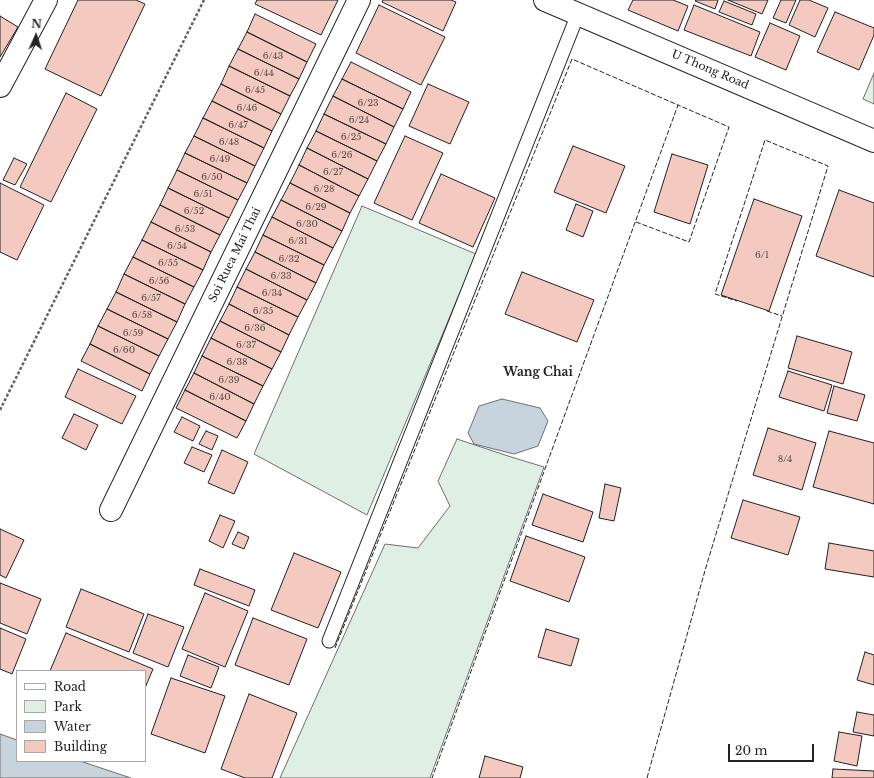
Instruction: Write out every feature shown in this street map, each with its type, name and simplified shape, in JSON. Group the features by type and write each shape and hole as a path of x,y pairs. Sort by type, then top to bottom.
{"street":[{"path":"0,86 46,0"},
{"name":"Soi Ruea Mai Thai","path":"111,510 359,0"},
{"name":"U Thong Road","path":"545,0 874,141"}],"lane":[{"path":"329,641 578,14"}],"path":[{"path":"0,410 204,0"}],"green space":[{"path":"874,73 874,104 863,99"},
{"path":"362,206 476,254 367,515 254,454"},
{"path":"457,439 544,467 430,778 280,778 385,544 418,548 450,506 438,481"}],"water":[{"path":"502,399 540,408 548,421 538,446 514,454 474,444 468,433 479,406"},
{"path":"0,734 16,740 16,762 83,762 131,778 0,778"}],"building":[{"path":"78,0 136,0 145,4 101,96 45,69"},
{"path":"257,0 338,0 321,35 255,4"},
{"path":"383,0 451,0 456,2 443,31 382,2"},
{"path":"633,0 673,0 688,6 678,31 628,10"},
{"path":"718,0 715,9 695,1"},
{"path":"728,0 768,0 762,14"},
{"path":"781,0 796,0 786,23 773,18"},
{"path":"800,0 809,0 828,8 815,37 789,25"},
{"path":"724,1 756,14 752,25 719,12"},
{"path":"379,5 445,37 421,85 356,53"},
{"path":"694,5 760,32 751,56 684,30"},
{"path":"835,12 874,28 874,35 859,70 817,52"},
{"path":"255,14 316,44 307,62 247,32"},
{"path":"0,16 18,27 0,57"},
{"path":"770,23 800,36 786,70 755,57"},
{"path":"247,32 307,62 299,79 238,49"},
{"path":"238,49 299,79 290,96 229,66"},
{"path":"351,62 411,92 403,109 342,79"},
{"path":"229,66 290,96 281,114 221,84"},
{"path":"342,79 403,109 394,127 333,96"},
{"path":"221,84 281,114 272,131 212,101"},
{"path":"428,84 469,102 450,144 409,126"},
{"path":"66,93 97,109 51,202 20,187"},
{"path":"333,96 394,127 386,144 324,114"},
{"path":"212,101 272,131 264,148 203,118"},
{"path":"324,114 386,144 377,161 316,131"},
{"path":"203,118 264,148 255,166 194,136"},
{"path":"316,131 377,161 368,179 307,148"},
{"path":"194,136 255,166 247,183 185,153"},
{"path":"405,136 443,153 412,220 374,203"},
{"path":"573,146 625,166 606,213 554,192"},
{"path":"307,148 368,179 359,196 299,165"},
{"path":"185,153 247,183 238,200 177,170"},
{"path":"672,154 708,165 690,224 654,212"},
{"path":"14,158 27,164 15,185 3,180"},
{"path":"299,165 359,196 350,213 290,183"},
{"path":"177,170 238,200 229,218 168,188"},
{"path":"441,174 495,198 473,247 419,223"},
{"path":"0,183 44,205 17,260 0,252"},
{"path":"290,183 350,213 342,231 281,200"},
{"path":"168,188 229,218 220,235 160,205"},
{"path":"839,190 874,203 874,277 816,256"},
{"path":"754,199 802,216 769,311 721,295"},
{"path":"281,200 342,231 333,248 272,217"},
{"path":"576,204 593,211 583,237 566,230"},
{"path":"160,205 220,235 211,252 151,222"},
{"path":"272,217 333,248 324,265 263,235"},
{"path":"151,222 211,252 203,270 142,240"},
{"path":"263,235 324,265 316,283 255,252"},
{"path":"142,240 203,270 194,287 133,257"},
{"path":"255,252 316,283 307,300 246,269"},
{"path":"133,257 194,287 185,304 124,274"},
{"path":"246,269 307,300 298,317 237,287"},
{"path":"522,272 594,300 577,342 505,314"},
{"path":"124,274 185,304 177,322 116,292"},
{"path":"237,287 298,317 289,335 229,304"},
{"path":"116,292 177,322 168,339 107,309"},
{"path":"229,304 289,335 281,352 220,321"},
{"path":"107,309 168,339 159,356 98,326"},
{"path":"220,321 281,352 272,369 211,338"},
{"path":"98,326 159,356 150,374 90,344"},
{"path":"797,336 852,352 843,384 788,368"},
{"path":"211,338 272,369 263,386 202,356"},
{"path":"90,344 150,374 142,391 81,361"},
{"path":"202,356 263,386 254,404 194,373"},
{"path":"78,369 136,396 122,424 65,397"},
{"path":"788,371 832,385 824,411 779,397"},
{"path":"194,373 254,404 246,421 185,390"},
{"path":"834,386 865,395 857,421 827,413"},
{"path":"185,390 246,421 237,438 176,408"},
{"path":"74,414 98,425 86,450 62,438"},
{"path":"182,417 200,426 193,441 174,432"},
{"path":"768,428 816,443 802,490 753,475"},
{"path":"206,431 218,436 212,450 199,444"},
{"path":"829,431 874,443 874,504 813,487"},
{"path":"192,447 212,455 204,472 184,463"},
{"path":"222,450 248,462 234,494 208,483"},
{"path":"605,484 621,488 614,521 599,518"},
{"path":"543,494 593,512 583,542 532,525"},
{"path":"743,500 800,517 788,555 731,538"},
{"path":"220,515 235,521 223,548 209,541"},
{"path":"0,529 24,540 6,578 0,575"},
{"path":"238,532 249,537 244,549 232,544"},
{"path":"526,536 585,557 569,602 510,581"},
{"path":"829,543 874,551 874,577 825,569"},
{"path":"294,553 341,572 318,628 271,610"},
{"path":"200,569 255,590 249,606 194,585"},
{"path":"0,583 41,599 27,634 0,623"},
{"path":"81,589 144,614 129,652 66,627"},
{"path":"205,593 248,611 225,667 182,649"},
{"path":"148,614 184,627 168,667 133,653"},
{"path":"253,618 307,639 289,685 235,665"},
{"path":"0,628 26,639 12,674 0,669"},
{"path":"546,629 579,639 571,666 538,657"},
{"path":"66,633 153,669 146,686 146,670 50,670"},
{"path":"865,652 874,655 874,685 857,680"},
{"path":"188,655 219,667 211,688 180,676"},
{"path":"171,678 225,696 205,753 151,734"},
{"path":"249,694 297,713 272,778 245,778 221,769"},
{"path":"857,712 874,715 874,736 853,732"},
{"path":"839,732 862,736 857,766 834,761"},
{"path":"485,756 523,767 520,778 479,778"},
{"path":"833,769 874,771 874,778 832,778"}],"fence":[{"path":"335,648 572,59 678,105 432,778"},
{"path":"636,222 689,242 729,127 678,105"},
{"path":"647,778 706,567 828,166 765,140 715,294 737,301"},
{"path":"767,311 782,316"}],"district":[{"name":"Wang Chai","path":"538,373"}]}
